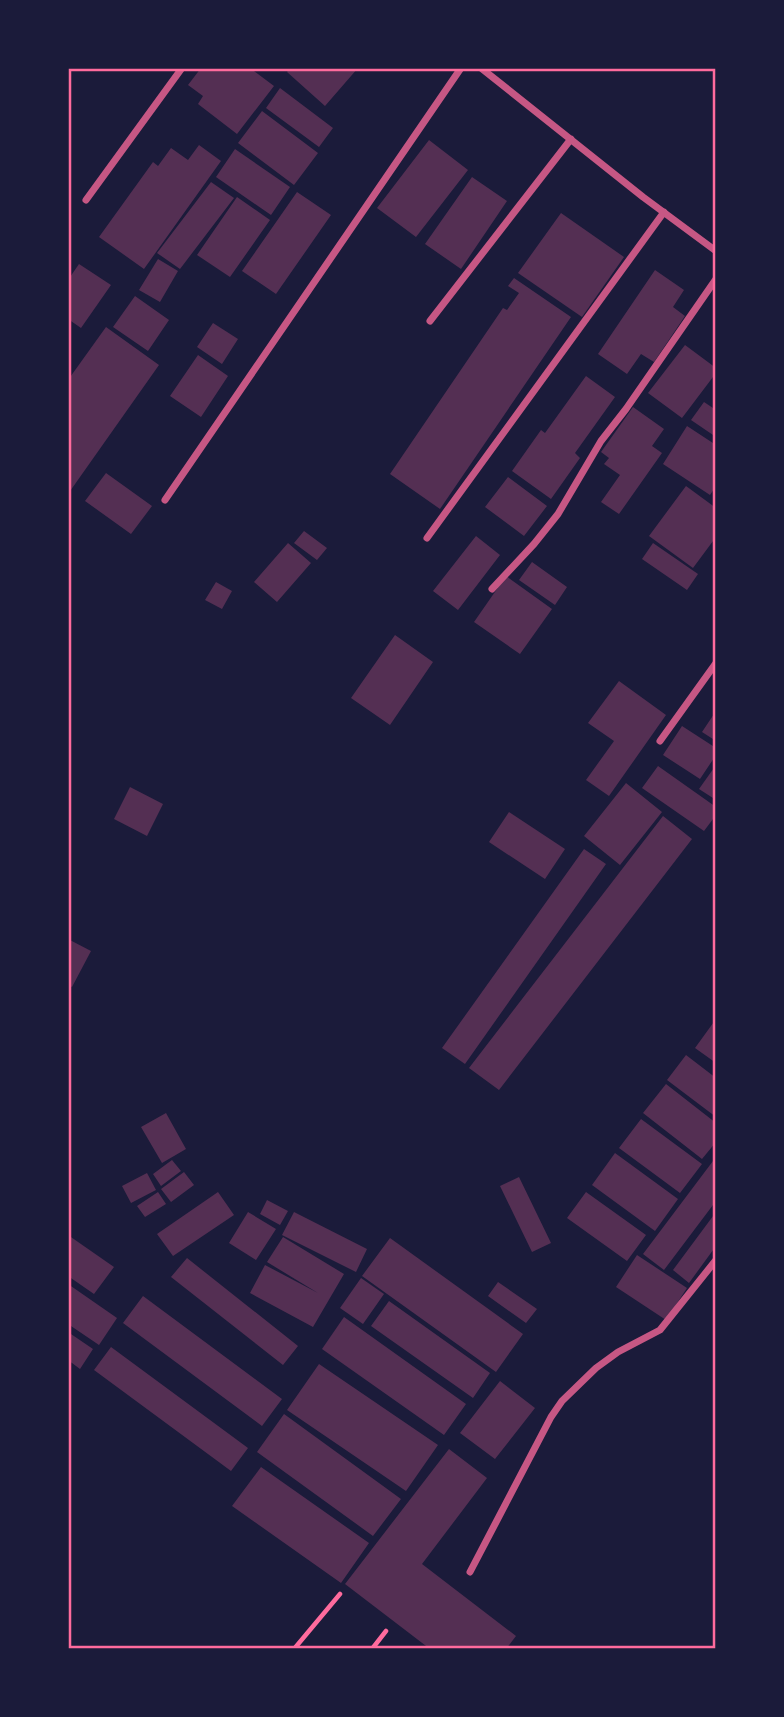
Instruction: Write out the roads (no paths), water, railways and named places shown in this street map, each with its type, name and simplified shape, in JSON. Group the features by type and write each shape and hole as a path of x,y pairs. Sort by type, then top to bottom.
{"street":[{"path":"86,200 182,68"},
{"path":"165,500 461,68"},
{"path":"481,68 716,251"},
{"path":"430,321 572,139"},
{"path":"427,538 664,212"},
{"path":"492,589 558,514 601,441 716,279"},
{"path":"660,741 716,663"},
{"path":"470,1572 562,1401 596,1368 618,1352 660,1330 716,1260"}]}
